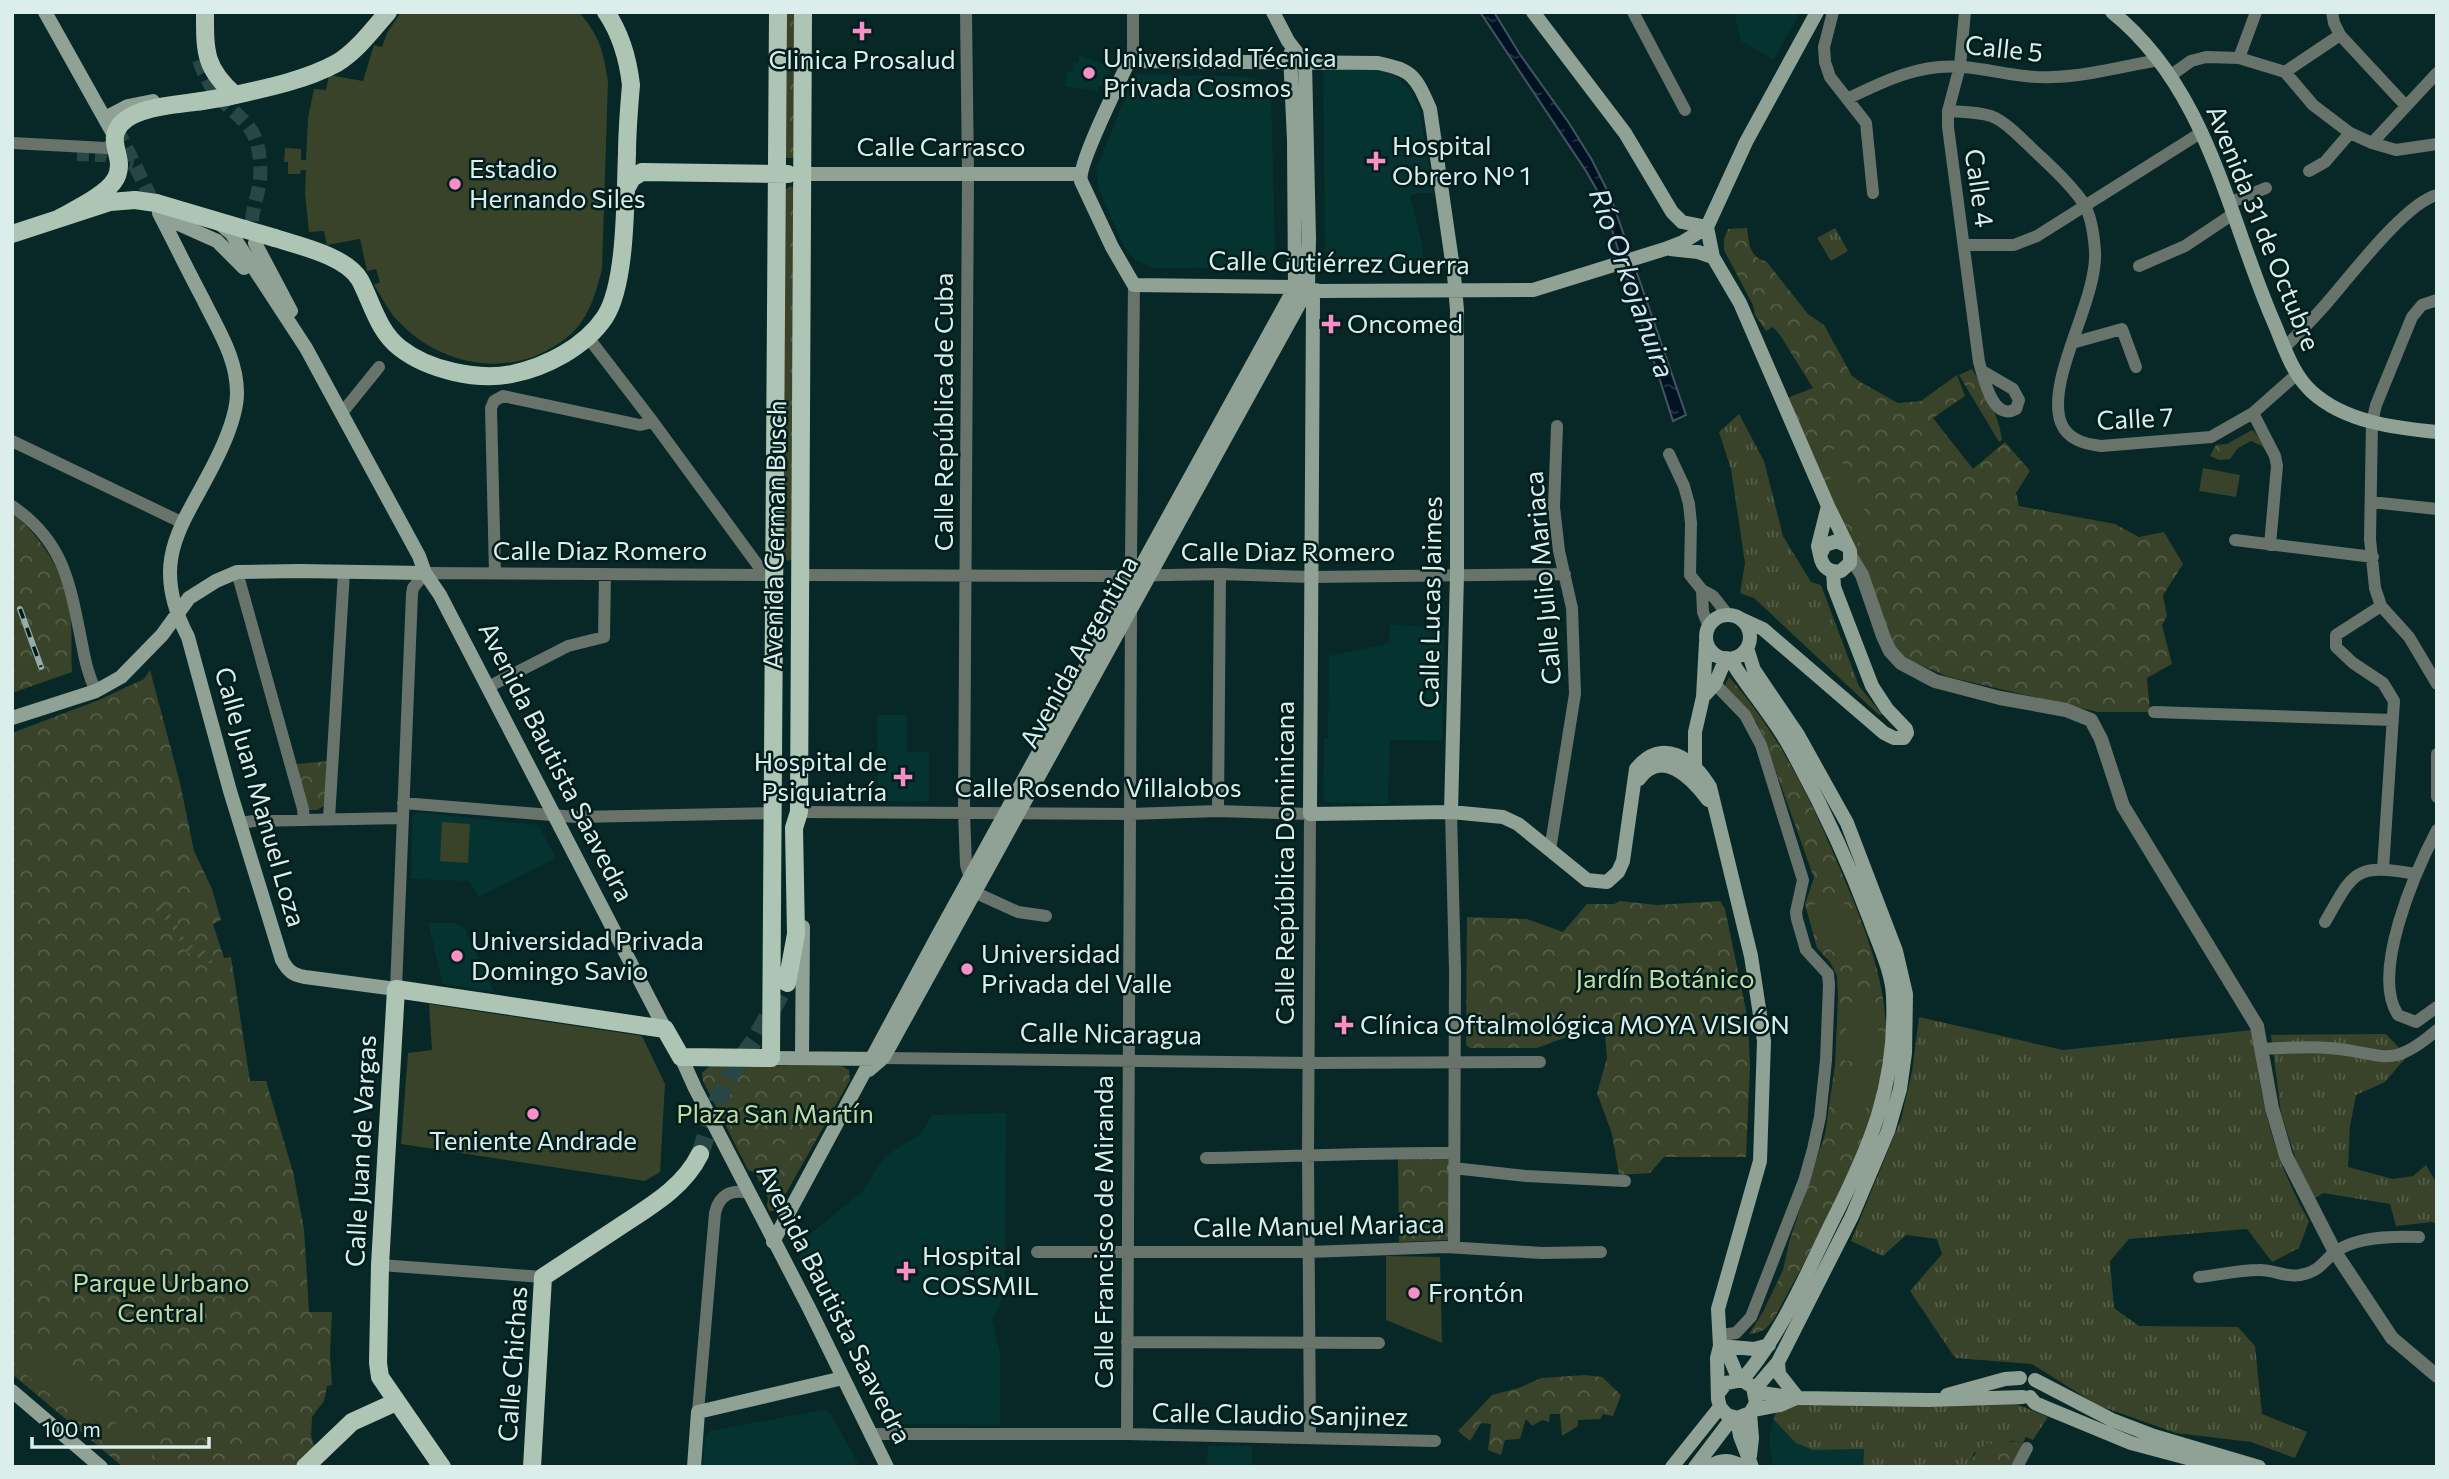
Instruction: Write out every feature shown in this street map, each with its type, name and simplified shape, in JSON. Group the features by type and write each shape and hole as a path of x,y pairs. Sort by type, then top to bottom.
{"main road":[{"path":"45,12 115,137 120,162 112,183 98,195 58,219"},
{"path":"200,12 200,60"},
{"path":"205,12 207,61 230,96"},
{"path":"105,118 128,106 230,96 313,73 338,62 352,51 388,12"},
{"path":"159,211 212,217 249,236 275,238 329,256 358,277 376,317 399,347 430,365 486,376 530,370 551,361 570,350 605,317 619,285 631,85 628,61 606,12"},
{"name":"Avenida German Busch","path":"771,1058 774,813 770,575 778,12"},
{"name":"Avenida German Busch","path":"802,1058 802,828 799,812 803,12"},
{"path":"1134,285 1100,223 1079,174 1127,65 1133,61 1298,64 1273,12"},
{"path":"1533,12 1625,132 1672,212 1678,230 1675,239 1663,250"},
{"path":"1663,250 1683,242 1707,227 1746,142 1816,12"},
{"name":"Avenida 31 de Octubre","path":"2112,12 2141,37 2159,60 2202,132 2252,272 2295,375 2329,405 2372,422 2437,432"},
{"name":"Calle Lucas Jaimes","path":"1298,64 1378,63 1401,68 1419,83 1430,109 1455,289 1457,575 1451,812"},
{"name":"Calle República Dominicana","path":"1298,64 1301,288 1313,300 1310,814"},
{"path":"115,137 121,123 132,115 196,98"},
{"path":"626,153 642,172"},
{"path":"626,189 632,178 642,172 803,174"},
{"name":"Calle Carrasco","path":"803,174 1079,174"},
{"path":"12,234 110,202 135,200 212,238 233,255 254,281 300,357 316,366"},
{"path":"159,211 223,334 236,378 237,397 231,426 169,557 171,597 176,614"},
{"path":"1672,212 1682,222 1707,227"},
{"name":"Avenida Bautista Saavedra","path":"212,217 231,233 306,348 419,556 425,573 440,595 681,1057 887,1467"},
{"path":"1707,227 1713,257 1740,303 1849,552 1846,568 1833,571 1824,566 1818,546 1828,506"},
{"name":"Avenida Bautista Saavedra","path":"249,236 301,329 306,348"},
{"path":"1663,250 1681,248 1713,257"},
{"name":"Calle Gutiérrez Guerra","path":"1134,285 1301,288 1320,291 1533,290 1663,250"},
{"name":"Avenida Argentina","path":"774,1242 1301,288"},
{"path":"1820,555 1825,545 1831,542 1842,542 1849,552"},
{"path":"1695,766 1695,732 1703,697 1707,633 1719,617 1734,617 1763,629 1884,733 1900,739 1906,736 1906,729 1887,709 1872,687 1834,587 1833,571"},
{"path":"12,718 96,691 121,677 162,635 189,598 237,572 425,573"},
{"path":"770,575 801,575"},
{"name":"Calle Juan Manuel Loza","path":"176,614 188,637 240,824 287,970 304,977 396,989"},
{"path":"1695,1467 1756,1403 1755,1391 1778,1362 1852,1216 1888,1131 1900,1089 1905,1053 1906,994 1896,951 1847,823 1798,735 1754,670 1748,646 1748,629 1734,617"},
{"path":"162,635 175,631 188,637"},
{"path":"1707,633 1714,654 1728,658 1738,656 1748,646 1762,640 1774,641"},
{"path":"1703,697 1715,684 1728,658"},
{"path":"1720,1391 1726,1383 1741,1380 1769,1345 1858,1169 1875,1128 1890,1065 1893,992 1856,881 1832,827 1786,740 1728,658"},
{"path":"1672,1467 1720,1407 1718,1309 1760,1161 1764,1041 1751,956 1710,787 1695,766 1670,753 1695,732"},
{"name":"Calle Rosendo Villalobos","path":"1310,814 1451,812 1503,817 1518,824 1587,880 1607,882 1618,872 1623,861 1636,769 1643,760 1654,754 1670,753"},
{"path":"1634,786 1644,771 1652,766 1663,765 1678,770 1689,778 1714,810"},
{"path":"774,813 799,812 794,828 796,934 787,983"},
{"path":"396,989 665,1029"},
{"name":"Calle Juan de Vargas","path":"396,989 380,1265 378,1363 380,1377 442,1467"},
{"name":"Calle Nicaragua","path":"681,1057 802,1058 873,1063"},
{"name":"Calle Chichas","path":"532,1467 543,1277 659,1200 694,1168 701,1154"},
{"path":"1720,1340 1754,1349 1769,1345"},
{"path":"1720,1340 1741,1380 1755,1391 1798,1398 2027,1397 2037,1390 2035,1380"},
{"path":"1778,1362 1779,1374 1798,1398"},
{"path":"1929,1399 2004,1379 2030,1376 2112,1420 2154,1436 2259,1467"},
{"path":"694,1467 698,1412 844,1378"},
{"path":"2020,1378 2016,1390 2044,1407 2131,1443 2221,1467"},
{"path":"12,1391 102,1467"},
{"path":"1720,1407 1727,1415 1743,1414 1798,1398"},
{"path":"305,1467 342,1430 360,1417 396,1402"},
{"path":"1709,1467 1726,1460 1748,1463 1740,1436 1743,1414"}],"street":[{"name":"Calle República de Cuba","path":"966,12 967,575 964,813 966,865 972,885"},
{"path":"1133,12 1133,61"},
{"path":"1633,12 1685,110"},
{"path":"1833,12 1824,47 1825,62 1830,77 1866,123 1873,193"},
{"name":"Calle 4","path":"1965,12 1960,66 1948,111 1948,127 1982,371"},
{"path":"2239,58 2256,12"},
{"path":"2332,12 2340,36 2405,106"},
{"path":"2285,72 2340,36"},
{"path":"2170,76 2191,61 2206,57 2239,58 2285,72 2313,105 2350,133 2372,143 2396,150 2437,144"},
{"name":"Calle 5","path":"1849,98 1905,73 1928,68 1960,66 2030,78 2056,77 2159,60"},
{"path":"2372,143 2437,73"},
{"path":"1948,111 1983,114 2002,122 2049,164 2085,205"},
{"path":"1964,245 2014,245 2027,241 2202,132"},
{"path":"2309,172 2325,162 2350,133"},
{"path":"12,144 106,148 113,144 115,137"},
{"path":"12,152 77,155"},
{"path":"2139,266 2185,246 2231,209 2266,188"},
{"path":"2285,347 2326,305 2376,246 2426,199 2437,195"},
{"name":"Calle 7","path":"2085,205 2093,235 2094,266 2061,383 2059,402 2061,424 2071,437 2084,444 2101,446 2211,437 2253,413 2295,375"},
{"path":"1134,285 1131,559 1144,575"},
{"path":"2437,300 2422,305 2412,317 2376,405 2372,422 2370,540 2375,588 2381,606 2409,637 2437,684"},
{"path":"2072,343 2122,330 2136,367"},
{"path":"587,336 770,575"},
{"path":"341,414 379,367"},
{"path":"495,573 491,408 494,401 503,396 640,425 653,422"},
{"path":"2253,413 2275,456 2277,466 2270,545"},
{"name":"Calle Julio Mariaca","path":"1550,850 1575,694 1572,608 1559,551 1554,507 1557,426"},
{"path":"12,441 183,523"},
{"path":"1669,454 1689,504 1690,575 1702,590 1713,596 1734,617"},
{"path":"2371,502 2437,509"},
{"path":"12,506 31,519 58,553 73,599 89,677 96,691"},
{"path":"2235,540 2373,557"},
{"path":"1849,552 1862,575 1883,636 1900,663 1935,681 2000,698 2066,709 2091,720 2101,739 2123,806 2257,1026 2272,1108 2286,1156 2335,1252 2392,1338 2437,1376"},
{"path":"237,572 304,820"},
{"path":"329,819 344,572"},
{"path":"425,573 413,588 412,594 403,803 554,816 774,813"},
{"name":"Calle Diaz Romero","path":"425,573 770,575"},
{"path":"488,687 568,646 604,637 605,574"},
{"path":"1218,811 1220,574"},
{"name":"Calle Diaz Romero","path":"801,575 1220,574 1311,577 1565,574"},
{"path":"1702,590 1707,633"},
{"path":"2381,606 2336,635 2336,647 2353,663 2383,683 2394,701 2384,869"},
{"name":"Calle Francisco de Miranda","path":"1126,608 1130,814 1127,1434"},
{"path":"1715,684 1745,715 1761,745 1803,880 1797,919 1806,950 1828,974 1829,1007 1820,1117 1804,1181 1751,1317 1736,1333 1720,1340"},
{"path":"2154,712 2393,720"},
{"path":"2437,754 2437,797"},
{"name":"Calle Juan de Vargas","path":"396,989 403,803"},
{"name":"Calle Rosendo Villalobos","path":"799,812 1130,814 1218,811 1310,814"},
{"name":"Calle Lucas Jaimes","path":"1451,812 1455,971 1454,1247"},
{"name":"Calle República Dominicana","path":"1310,814 1310,1438"},
{"path":"240,824 254,821 402,818"},
{"path":"2437,830 2415,874 2392,949 2389,976 2394,1009 2398,1015 2416,1022 2437,1007"},
{"path":"2325,922 2348,881 2356,874 2384,869 2415,874"},
{"path":"972,885 1018,912 1046,916"},
{"path":"2262,1049 2331,1048 2394,1057 2410,1051 2437,1030"},
{"name":"Calle Nicaragua","path":"873,1063 1129,1060 1309,1063 1540,1062"},
{"path":"1206,1158 1308,1157 1395,1152 1453,1153"},
{"path":"1453,1168 1526,1176 1625,1181"},
{"path":"698,1412 717,1204 722,1196 731,1192 748,1193"},
{"path":"2200,1277 2258,1270 2275,1271 2291,1277 2318,1268 2335,1252 2364,1240 2392,1236 2419,1237"},
{"name":"Calle Manuel Mariaca","path":"1037,1252 1310,1252 1396,1247 1454,1247 1542,1253 1601,1252"},
{"path":"380,1265 543,1277"},
{"path":"1127,1342 1378,1343"},
{"name":"Calle Claudio Sanjinez","path":"872,1434 1127,1434 1435,1441"},
{"path":"2017,1467 2027,1448"}],"shaded area":[{"path":"1734,12 1800,12 1774,60 1741,41"},
{"name":"Universidad Técnica Privada Cosmos","path":"1079,55 1109,66 1109,74 1105,74 1102,86 1098,86 1098,92 1065,86 1068,71 1072,72 1073,61 1078,64"},
{"name":"Hospital Obrero N° 1","path":"1373,67 1395,75 1411,91 1419,108 1434,193 1417,193 1410,197 1423,247 1422,270 1336,269 1325,249 1323,68"},
{"path":"1135,74 1254,77 1265,83 1271,91 1275,248 1271,259 1260,267 1154,268 1136,261 1124,246 1099,190 1096,169"},
{"path":"1390,625 1444,627 1442,741 1390,740 1388,804 1325,802 1324,738 1328,738 1329,656 1389,643"},
{"name":"Hospital de Psiquiatría","path":"877,715 907,715 907,752 929,752 929,801 878,801"},
{"path":"417,812 538,825 556,858 478,897 469,881 411,879 412,817"},
{"name":"Universidad Privada Domingo Savio","path":"428,923 455,923 465,929 494,992 443,984"},
{"name":"Hospital COSSMIL","path":"1006,1113 1005,1292 992,1321 1000,1353 1000,1425 894,1424 885,1420 795,1246 862,1192 885,1156 922,1133 932,1115"},
{"path":"825,1409 830,1412 858,1463 852,1467 703,1467 705,1436 711,1431"},
{"path":"1773,1419 1796,1443 1813,1450 1864,1449 1863,1467 1773,1467 1769,1439"},
{"path":"1208,1446 1252,1446 1252,1467 1207,1467"}],"green space":[{"name":"Estadio Hernando Siles","path":"401,12 579,12 600,44 608,81 602,269 591,305 576,328 556,346 527,359 507,363 468,361 430,346 413,335 388,308 374,285 380,282 376,269 367,271 360,239 327,245 324,231 309,232 305,193 306,170 301,170 300,174 288,174 288,162 284,162 285,148 301,149 301,160 306,160 308,118 314,89 326,90 329,75 363,81 374,45 382,47 387,33"},
{"path":"784,12 796,12 794,158 786,158"},
{"path":"790,186 794,188 792,559 788,561 782,556 784,191"},
{"path":"1747,228 1753,253 1766,261 1808,314 1824,325 1852,376 1862,383 1898,403 1921,401 1957,375 1965,396 1933,418 1973,469 2005,442 2030,471 2016,493 2019,506 2115,524 2139,537 2164,532 2183,564 2163,595 2167,616 2162,625 2172,664 2147,678 2150,712 2098,712 1949,677 1908,660 1896,649 1782,400 1813,388 1780,335 1773,327 1766,331 1755,315 1753,305 1724,250 1728,229"},
{"path":"1835,228 1848,251 1831,261 1817,238"},
{"path":"1972,369 1995,412 2002,440 1999,442 1959,375"},
{"path":"1739,414 1764,461 1783,536 1811,582 1821,585 1859,686 1882,714 1879,715 1754,598 1740,593 1745,563 1731,469 1719,432"},
{"path":"2252,430 2271,458 2262,446 2251,441 2238,448 2230,459 2219,460 2210,456 2216,445 2227,444"},
{"path":"1836,448 1881,546 1865,554 1820,455"},
{"path":"2203,468 2240,475 2236,497 2199,491"},
{"path":"12,512 35,535 60,576 71,622 72,672 12,693"},
{"name":"Parque Urbano Central","path":"150,670 180,783 194,851 212,889 221,920 213,924 224,958 231,957 250,1081 266,1081 293,1172 304,1229 309,1312 332,1312 332,1385 327,1386 324,1401 312,1417 311,1436 322,1467 123,1467 12,1374 12,733 99,700 144,679"},
{"path":"1729,677 1777,742 1827,839 1870,945 1885,1009 1886,1031 1884,1066 1876,1103 1847,1179 1774,1319 1763,1330 1749,1334 1783,1270 1789,1242 1825,1134 1835,1065 1838,998 1837,976 1830,962 1817,948 1805,904 1814,878 1757,723 1724,687"},
{"path":"330,761 324,806 310,810 296,764"},
{"path":"442,822 470,824 468,863 440,861"},
{"path":"1839,893 1860,940 1832,952 1811,906"},
{"name":"Jardín Botánico","path":"1620,901 1657,905 1720,901 1725,909 1748,1020 1750,1067 1746,1157 1664,1157 1650,1173 1619,1175 1612,1134 1597,1093 1607,1058 1604,1023 1537,1048 1470,1048 1466,1045 1467,917 1527,919 1563,932 1587,904 1614,904"},
{"path":"153,902 164,903 187,943 210,953 213,965 186,952 171,926 154,908"},
{"name":"Teniente Andrade","path":"429,1004 642,1036 665,1084 660,1172 645,1181 401,1144 408,1053 432,1050"},
{"path":"1847,1009 1879,1009 1877,1062 1845,1061"},
{"path":"1919,1017 2063,1050 2253,1030 2270,1128 2286,1174 2309,1221 2299,1248 2272,1262 2247,1229 2129,1239 2110,1261 2114,1308 2139,1326 2238,1327 2255,1346 2262,1414 2307,1432 2295,1458 2251,1442 2176,1433 2097,1405 2032,1364 1955,1358 1910,1291 1942,1254 1937,1239 1906,1235 1883,1256 1851,1241 1901,1119 1912,1072"},
{"path":"2386,1034 2407,1056 2385,1082 2356,1095 2350,1126 2348,1167 2393,1179 2413,1176 2426,1165 2437,1184 2437,1224 2432,1222 2396,1226 2390,1204 2323,1193 2315,1198 2296,1160 2281,1113 2271,1035"},
{"name":"Plaza San Martín","path":"711,1065 842,1066 849,1070 850,1080 776,1211 769,1211 768,1198 755,1173 748,1170 703,1081 702,1073"},
{"path":"1843,1071 1872,1077 1863,1122 1834,1117"},
{"path":"1448,1158 1449,1240 1399,1242 1398,1159"},
{"name":"Frontón","path":"1386,1256 1440,1257 1442,1343 1386,1320"},
{"path":"35,1347 73,1378 55,1399 18,1368"},
{"path":"1585,1375 1602,1377 1621,1395 1613,1416 1603,1414 1600,1419 1578,1420 1578,1426 1562,1436 1560,1414 1550,1414 1549,1422 1542,1420 1532,1426 1526,1419 1520,1439 1505,1440 1501,1455 1488,1450 1491,1424 1481,1423 1470,1441 1458,1431 1492,1395 1519,1388 1541,1378"},
{"path":"79,1384 114,1413 97,1434 62,1405"},
{"path":"2014,1403 2048,1417 2033,1440 2026,1437 2023,1443 2011,1441 1974,1453 1968,1467 1863,1467 1864,1449 1813,1450 1796,1443 1773,1419 1777,1411 1789,1405"},
{"path":"117,1422 155,1452 143,1467 133,1467 101,1441"},
{"path":"1995,1440 2023,1443 2012,1467 1968,1467 1978,1450"}],"water":[{"name":"Río Orkojahuira","path":"1480,12 1494,12 1592,160 1611,198 1686,415 1673,421 1602,199"}],"tunnel":[{"path":"199,60 213,90 246,123 257,143 260,175 252,216 254,238"},
{"path":"117,129 156,208"},
{"path":"77,155 104,156 133,165"},
{"path":"700,1154 717,1102 731,1073 754,1041 787,983"}],"railway":[{"path":"20,609 41,667"}],"place":[{"name":"Clinica Prosalud","path":"862,31"},
{"name":"Universidad Técnica Privada Cosmos","path":"1089,73"},
{"name":"Hospital Obrero N° 1","path":"1376,161"},
{"name":"Estadio Hernando Siles","path":"455,184"},
{"name":"Oncomed","path":"1331,324"},
{"name":"Hospital de Psiquiatría","path":"903,777"},
{"name":"Universidad Privada Domingo Savio","path":"457,956"},
{"name":"Universidad Privada del Valle","path":"967,969"},
{"name":"Clínica Oftalmológica MOYA VISIÓN","path":"1344,1025"},
{"name":"Teniente Andrade","path":"533,1114"},
{"name":"Hospital COSSMIL","path":"906,1271"},
{"name":"Frontón","path":"1414,1293"}]}
